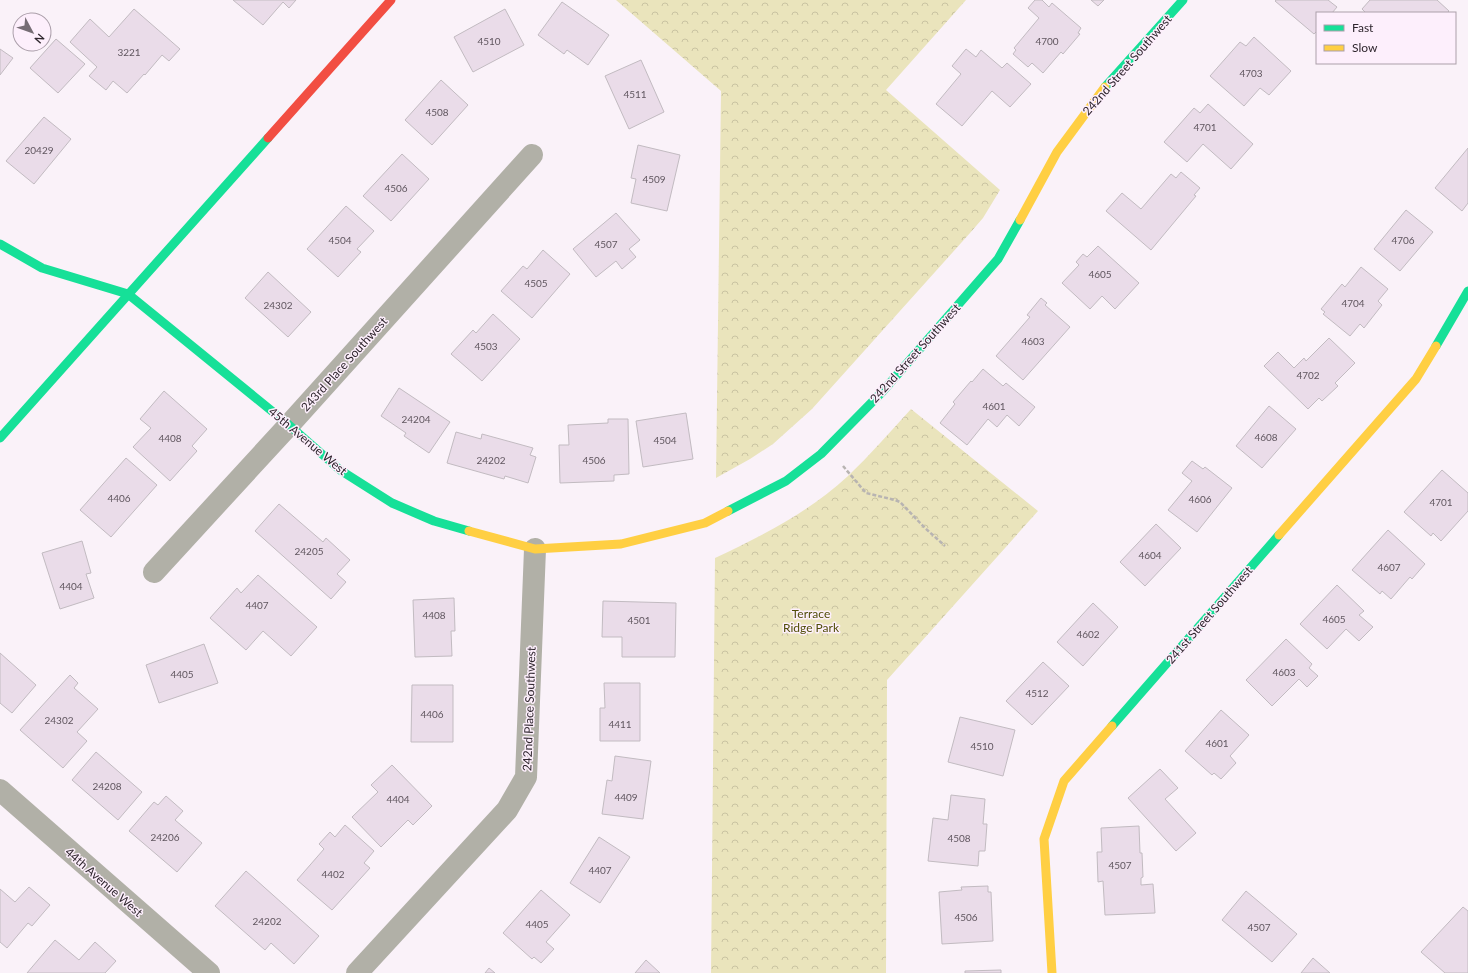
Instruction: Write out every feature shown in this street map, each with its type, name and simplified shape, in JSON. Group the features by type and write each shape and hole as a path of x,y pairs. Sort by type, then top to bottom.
{"street":[{"path":"0,438 392,0"},
{"name":"242nd Street Southwest","path":"535,549 621,544 705,523 786,481 820,454 883,391 998,259 1057,152 1099,93 1183,0"},
{"name":"243rd Place Southwest","path":"154,572 289,425 532,155"},
{"path":"0,244 42,268 128,294"},
{"name":"241st Street Southwest","path":"1052,973 1044,839 1064,781 1416,379 1468,291"},
{"name":"45th Avenue West","path":"128,294 289,425 340,470 392,504 434,521 535,549"},
{"name":"242nd Place Southwest","path":"357,973 507,810 526,777 535,549"},
{"name":"44th Avenue West","path":"0,790 209,973"}],"path":[{"path":"826,448 866,493 900,502 945,546"}],"green space":[{"path":"616,0 966,0 886,90 1000,190 983,218 812,409 773,444 716,478 721,91"},
{"name":"Terrace Ridge Park","path":"911,409 1038,511 887,680 886,973 711,973 715,558 767,532 801,512 833,489 856,468"}],"building":[{"path":"233,0 296,0 289,8 283,2 263,25"},
{"path":"1035,0 1042,0 1049,7 1052,3 1081,28 1078,33 1080,34 1063,54 1061,52 1043,73 1032,63 1028,67 1013,54 1016,50 1014,48 1039,18 1028,8"},
{"path":"1091,0 1104,0 1098,6"},
{"path":"1328,0 1337,7 1333,12 1316,12 1316,32 1314,34 1275,1"},
{"path":"1370,0 1437,0 1449,11 1365,12 1362,9"},
{"path":"562,2 609,35 588,65 567,50 564,54 538,35"},
{"path":"134,9 180,49 169,61 162,55 127,93 113,81 106,90 89,76 97,67 70,42 90,19 109,37"},
{"path":"505,9 524,45 473,72 454,37"},
{"path":"1254,37 1291,71 1269,95 1260,88 1244,106 1210,76 1240,42 1246,46"},
{"path":"56,39 85,64 58,93 30,68 44,52 52,52 52,43"},
{"path":"0,49 13,58 0,75"},
{"path":"966,49 976,57 981,50 1002,68 1007,63 1031,84 1010,107 992,91 962,126 936,104 961,74 952,66"},
{"path":"641,60 664,112 629,129 605,76"},
{"path":"441,80 468,105 432,145 405,120"},
{"path":"1208,104 1253,144 1231,169 1203,144 1187,162 1164,142 1194,108 1200,113"},
{"path":"44,117 71,139 34,184 6,161"},
{"path":"638,145 680,155 667,211 631,203 636,179 631,178"},
{"path":"1468,148 1468,203 1462,211 1435,188"},
{"path":"402,154 429,179 391,221 363,196"},
{"path":"1181,172 1200,188 1194,195 1196,196 1151,250 1106,211 1122,193 1141,209 1171,174 1176,178"},
{"path":"346,206 374,231 357,249 361,252 338,277 307,249"},
{"path":"1406,210 1433,232 1400,271 1374,249"},
{"path":"616,213 640,240 629,249 636,257 622,269 616,261 596,277 573,249"},
{"path":"1098,246 1139,283 1115,309 1102,296 1090,309 1062,283 1079,265 1076,262 1083,254 1087,257"},
{"path":"543,250 570,274 532,318 501,291 523,266 527,269"},
{"path":"1361,267 1388,289 1378,301 1382,305 1364,328 1360,324 1350,336 1323,314 1325,312 1321,309 1342,284 1345,287"},
{"path":"268,272 311,312 288,337 245,298"},
{"path":"1041,298 1047,303 1045,305 1070,327 1023,380 996,356 1030,317 1027,315"},
{"path":"493,314 520,339 482,381 451,354 473,330 476,333"},
{"path":"1329,338 1355,363 1335,383 1338,386 1322,401 1319,398 1308,409 1264,366 1278,352 1294,368 1304,358 1306,361"},
{"path":"983,369 1003,386 1006,383 1035,407 1019,426 1007,415 997,427 988,419 967,445 940,423 955,404 953,402"},
{"path":"399,388 450,422 429,453 404,436 406,433 381,416"},
{"path":"164,391 207,429 192,446 197,451 170,481 133,447 151,428 140,419"},
{"path":"1269,406 1296,429 1262,468 1236,446"},
{"path":"686,413 693,459 643,467 636,421"},
{"path":"608,419 628,419 629,474 614,475 614,481 560,483 559,445 569,445 568,425 608,423"},
{"path":"456,432 481,439 482,434 533,448 530,455 536,457 528,483 505,476 504,479 447,463"},
{"path":"126,458 157,485 111,537 80,510"},
{"path":"1192,461 1203,469 1205,467 1232,488 1197,532 1168,510 1192,481 1182,473"},
{"path":"1442,470 1468,493 1468,511 1441,541 1433,533 1431,536 1404,512"},
{"path":"279,504 323,542 326,538 350,560 337,574 346,582 331,599 255,531"},
{"path":"1156,524 1181,548 1145,586 1120,562"},
{"path":"1388,530 1425,564 1412,579 1410,577 1391,599 1382,591 1380,594 1352,570"},
{"path":"82,541 91,573 86,574 94,598 60,609 42,553"},
{"path":"258,575 317,627 291,656 263,631 246,650 210,618 237,588 241,593"},
{"path":"1337,585 1364,611 1359,615 1373,627 1359,641 1346,629 1327,649 1300,624"},
{"path":"454,598 455,631 451,631 452,656 415,657 413,600"},
{"path":"603,601 676,603 675,657 622,657 622,637 602,637"},
{"path":"1093,603 1118,627 1083,666 1057,642"},
{"path":"1286,639 1312,664 1309,668 1318,676 1307,687 1299,679 1272,706 1246,680"},
{"path":"204,644 218,683 159,703 146,665"},
{"path":"0,653 36,685 12,713 0,703"},
{"path":"1043,662 1069,686 1032,725 1006,701"},
{"path":"70,675 78,683 74,688 98,709 77,732 87,741 63,768 20,730"},
{"path":"604,683 640,683 640,741 600,741 600,708 605,708"},
{"path":"412,685 453,685 453,742 411,742"},
{"path":"1221,710 1249,735 1230,756 1236,763 1221,779 1214,773 1212,775 1185,751"},
{"path":"960,717 1015,730 1003,776 948,762"},
{"path":"96,752 142,792 118,820 72,780"},
{"path":"615,756 651,761 643,819 602,814 607,780 612,781"},
{"path":"392,765 432,806 413,825 408,820 381,847 352,817 378,792 371,785"},
{"path":"1160,769 1178,788 1165,799 1196,833 1176,851 1128,798"},
{"path":"951,795 985,799 983,824 987,824 985,851 979,851 978,866 928,861 933,818 948,820"},
{"path":"166,796 183,811 175,820 202,843 177,872 129,831 154,802 158,805"},
{"path":"345,825 374,851 364,863 370,868 332,910 297,880 324,849 319,844 330,832 335,837"},
{"path":"1139,826 1143,877 1141,878 1141,885 1153,884 1155,913 1105,915 1103,881 1098,882 1097,852 1102,852 1101,828"},
{"path":"599,837 630,857 600,903 570,883"},
{"path":"246,871 319,936 294,964 271,943 265,950 215,906"},
{"path":"988,886 988,892 991,892 993,941 942,944 939,892 962,890 961,887"},
{"path":"29,887 50,905 32,926 28,923 7,948 0,942 0,889 15,902"},
{"path":"541,890 570,915 546,942 554,949 541,963 534,957 532,959 503,933"},
{"path":"1246,891 1297,934 1272,962 1222,920"},
{"path":"1463,907 1468,911 1468,973 1445,973 1421,952"},
{"path":"55,940 79,960 95,942 116,961 105,973 27,973"},
{"path":"1313,958 1330,973 1301,973"},
{"path":"646,960 660,973 635,973"},
{"path":"489,968 495,973 485,973"},
{"path":"1001,970 1001,973 965,973 965,971"}],"traffic: fast":[{"path":"1105,87 1183,0"},
{"path":"0,438 268,138"},
{"path":"728,511 786,481 821,454 883,391 998,259 1020,220"},
{"path":"0,244 42,268 128,294 289,425 340,470 392,503 434,521 469,531"},
{"path":"1436,346 1468,291"},
{"path":"1112,726 1279,535"}],"traffic: slow":[{"path":"1020,220 1057,152 1105,87"},
{"path":"1279,535 1416,379 1436,346"},
{"path":"469,531 535,549 621,544 705,523 728,511"},
{"path":"1052,973 1044,839 1064,781 1112,726"}],"traffic: jam":[{"path":"268,138 391,0"}]}
